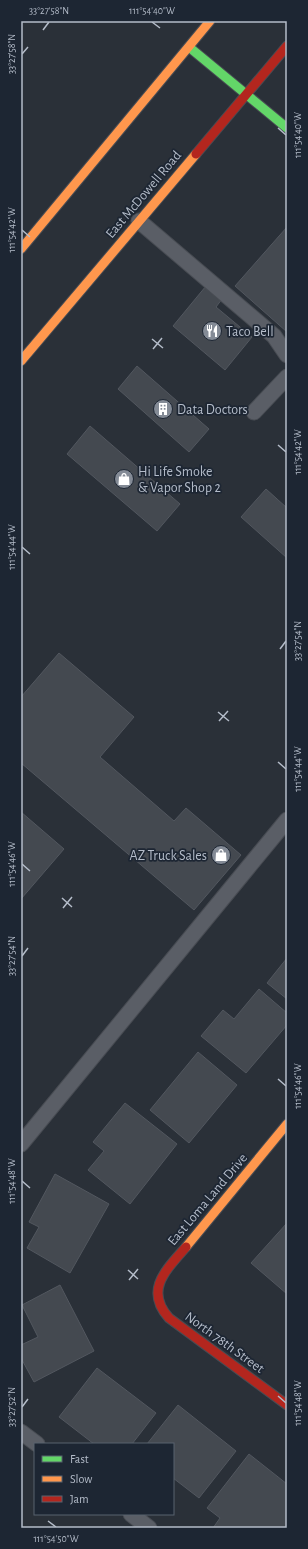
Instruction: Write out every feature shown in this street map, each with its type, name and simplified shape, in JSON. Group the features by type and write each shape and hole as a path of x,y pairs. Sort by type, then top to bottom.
{"main road":[{"path":"21,250 210,21"},
{"name":"East McDowell Road","path":"21,361 287,46"},
{"path":"189,47 287,128"},
{"name":"East Loma Land Drive","path":"155,1295 160,1281 169,1267 287,1124"},
{"name":"North 78th Street","path":"155,1295 159,1308 169,1318 287,1405"}],"lane":[{"path":"139,221 274,336 287,356"},
{"path":"254,412 287,377"},
{"path":"21,1144 287,820"},
{"path":"21,1432 36,1443"},
{"path":"131,1515 149,1528"}],"building":[{"path":"287,227 287,332 235,286"},
{"name":"Taco Bell","path":"206,286 222,299 216,307 252,337 225,370 173,326"},
{"name":"Data Doctors","path":"137,366 209,429 189,452 118,389"},
{"name":"Hi Life Smoke & Vapor Shop 2","path":"90,426 180,504 157,531 67,454"},
{"path":"266,489 287,508 287,558 241,517"},
{"path":"59,653 134,717 100,757 174,821 186,808 241,855 194,910 21,763 21,697"},
{"path":"21,812 64,849 21,899"},
{"path":"287,958 287,999 267,983"},
{"path":"259,989 287,1013 287,1025 246,1073 201,1036 223,1010 234,1019"},
{"path":"198,1052 237,1085 189,1143 150,1110"},
{"path":"125,1103 177,1144 130,1204 88,1170 104,1151 93,1142"},
{"path":"55,1174 109,1204 70,1273 27,1248 39,1227 29,1222"},
{"path":"287,1223 287,1294 251,1263"},
{"path":"60,1285 94,1351 34,1382 21,1358 21,1345 38,1337 22,1305"},
{"path":"97,1368 156,1413 133,1443 93,1443 59,1417"},
{"path":"178,1405 236,1451 199,1498 174,1479 174,1443 148,1443"},
{"path":"249,1454 287,1484 287,1525 285,1528 213,1528 220,1518 207,1508"}],"traffic: fast":[{"path":"189,47 287,128"}],"traffic: slow":[{"path":"21,249 210,21"},
{"path":"21,361 196,154"},
{"path":"186,1247 287,1124"}],"traffic: jam":[{"path":"196,154 287,46"},
{"path":"186,1247 165,1272 161,1281 158,1289 158,1298 162,1308 169,1318 287,1405"}],"place":[{"name":"Taco Bell","path":"212,331"},
{"name":"Data Doctors","path":"163,409"},
{"name":"Hi Life Smoke & Vapor Shop 2","path":"124,479"},
{"name":"AZ Truck Sales","path":"221,855"}]}
